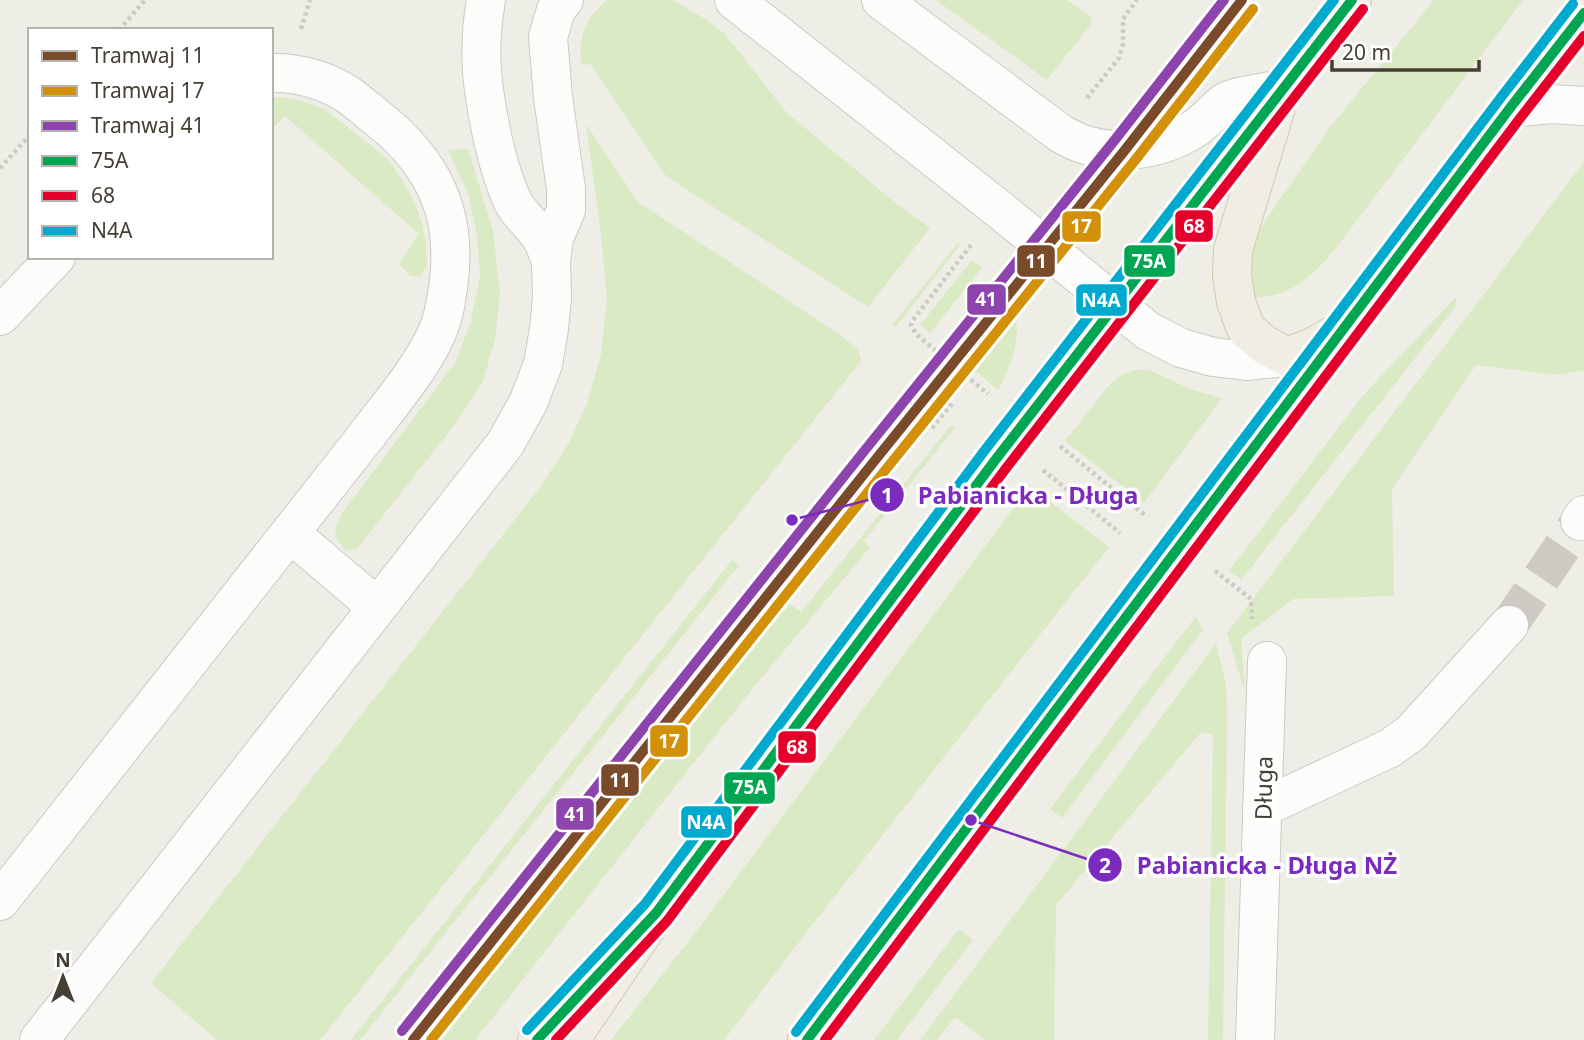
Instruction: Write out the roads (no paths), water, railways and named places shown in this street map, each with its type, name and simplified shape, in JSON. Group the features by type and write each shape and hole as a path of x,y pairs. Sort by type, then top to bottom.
{"main road":[{"path":"570,1040 656,913 996,459 1352,0"},
{"path":"808,1036 1584,13"},
{"path":"1282,89 1233,250 1232,275 1236,302 1246,329 1265,345 1287,357 1313,347 1342,330"},
{"path":"537,1040 656,913"}],"street":[{"path":"486,0 481,27 481,67 485,103 496,150 516,208 543,240 551,261"},
{"path":"38,1040 505,444 528,403 543,364 552,298 551,261 554,238 566,210 566,189 548,37 556,10 564,0"},
{"path":"734,0 1148,331 1181,348 1213,357 1246,361 1287,357"},
{"path":"881,0 1071,141 1089,147 1125,150 1153,146 1182,137 1206,121 1228,100 1282,89"},
{"path":"0,901 420,364 437,332 446,306 452,250 443,203 431,177 415,153 346,93 309,77 288,72 273,73"},
{"path":"1510,108 1551,104 1584,106"},
{"path":"0,316 54,259"},
{"path":"290,533 377,607"},
{"path":"1262,808 1390,748 1411,733 1509,625"},
{"name":"Długa","path":"1255,1040 1266,661"}],"tunnel":[{"path":"1509,625 1580,521"}],"tram line":[{"name":"41","path":"402,1031 1224,0"},
{"name":"11","path":"413,1040 1242,0"},
{"name":"17","path":"431,1040 1253,9"}],"place":[{"name":"Pabianicka - Długa","path":"792,520"},
{"name":"Pabianicka - Długa NŻ","path":"971,820"}]}
